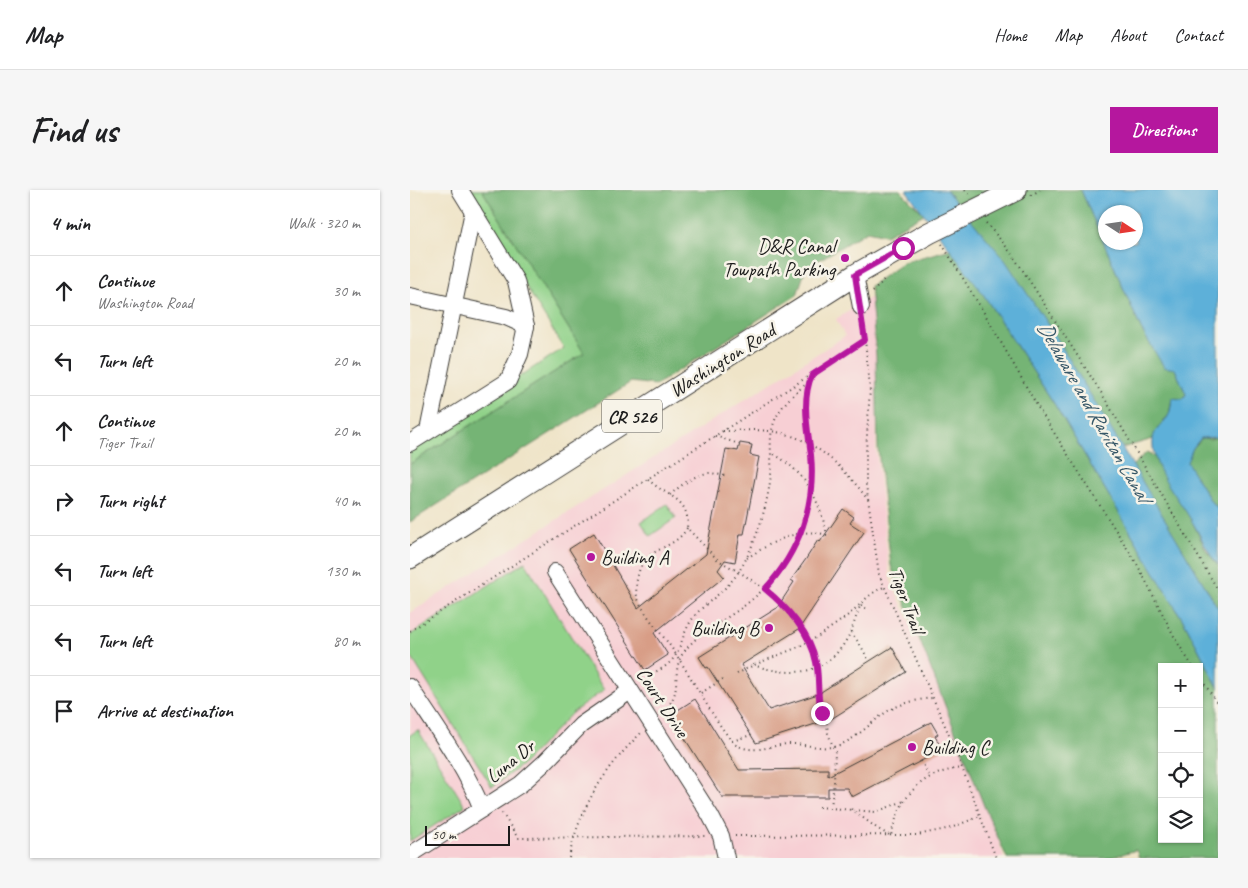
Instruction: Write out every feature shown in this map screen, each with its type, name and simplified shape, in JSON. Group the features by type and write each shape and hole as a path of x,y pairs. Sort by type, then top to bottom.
{"main road":[{"name":"Washington Road","path":"410,558 855,275 976,216 1016,190"}],"street":[{"path":"410,443 508,381 520,354 526,326 516,281 460,190"},
{"path":"428,431 473,211"},
{"path":"855,275 860,307"},
{"path":"410,296 506,317 526,326"},
{"name":"Court Drive","path":"555,572 710,815 721,836 726,858"},
{"name":"Luna Dr","path":"410,855 521,784 581,725 627,686"},
{"path":"410,687 445,741 478,798 482,809"}],"path":[{"path":"976,216 1005,245 1020,266 1102,394 1218,590"},
{"path":"941,233 1039,409 1137,564 1176,642 1190,663"},
{"path":"860,307 886,276"},
{"name":"Tiger Trail","path":"860,307 870,388 866,451 868,500 879,574 962,768 996,858"},
{"path":"410,631 865,340"},
{"path":"569,858 574,837 586,806 596,787 623,751 669,705 677,682 676,668 692,641 710,627 749,603 765,589 790,557 807,514 811,489 806,414 809,382 812,375"},
{"path":"627,686 629,678 655,673 668,664 676,655 685,630 697,613 726,587 746,559 752,548 764,511 770,477 772,431 776,417 784,404 809,382"},
{"path":"723,431 772,431 793,436 809,444 841,467 868,500"},
{"path":"716,436 739,444"},
{"path":"746,559 776,541 801,533 817,532 827,535 821,510 811,489 786,462 772,453"},
{"path":"670,495 677,488 700,475 711,473 724,476"},
{"path":"648,479 658,489 678,499 687,513 687,528 674,543 655,551 647,558 637,576 637,596 641,605 732,741 743,749 754,750 765,750 785,744 833,747 853,738 893,708 912,701 933,698"},
{"path":"687,528 718,560 765,589 778,601 800,627 809,642 817,667 820,705 833,747 835,761 831,807"},
{"path":"737,674 752,665 795,650 809,642 861,604 872,592 884,587"},
{"path":"861,604 868,610"},
{"path":"752,665 784,673 794,673 817,667 830,659 840,649 851,632 861,604"},
{"path":"851,632 869,661"},
{"path":"700,693 726,677"},
{"path":"1203,682 1218,704"},
{"path":"732,741 751,735"},
{"path":"921,762 930,777"},
{"path":"891,836 894,823 909,793 930,777 948,770 962,768"},
{"path":"818,807 876,812 905,801"},
{"path":"851,809 891,836"},
{"path":"500,812 518,838 917,835 951,828 980,816"}],"shaded area":[{"path":"876,294 879,334 876,448 890,579 971,754 1004,858 410,858 410,613 845,336 836,319"}],"green space":[{"path":"466,190 482,190 584,353 410,464 410,447 564,348"},
{"path":"482,190 900,190 924,214 886,235 867,231 806,268 797,295 656,385 631,382 410,522 410,464 584,353"},
{"path":"946,190 1081,190 1098,229 1098,250 1107,250 1141,329 1175,369 1186,394 1183,399 1172,399 1169,415 1158,428 1153,439 1122,448 1056,337"},
{"path":"951,249 981,291 1055,405 1187,627 1218,687 1218,858 1139,858 1136,850 1109,858 1007,858 984,806 891,566 878,449 876,356 870,286 904,262"},
{"path":"1218,437 1218,508 1212,503 1186,462 1193,448 1202,438"},
{"path":"1147,452 1155,457 1161,471 1190,517 1206,550 1218,565 1218,608 1132,466"},
{"path":"667,504 676,518 650,536 641,522"},
{"path":"525,562 604,690 572,713 524,763 492,787 410,655 410,635"},
{"path":"418,730 465,806 410,841 410,735"}],"water":[{"name":"Delaware and Raritan Canal","path":"906,190 946,190 1005,260 1056,337 1218,608 1218,687 1187,627 1055,405 981,291"},
{"path":"1081,190 1218,190 1218,437 1201,438 1193,448 1187,462 1212,503 1218,508 1218,565 1165,479 1153,449 1154,435 1167,417 1172,398 1183,399 1186,394 1175,369 1164,367 1141,329 1107,250 1143,250 1143,205 1098,205 1098,229"}],"building":[{"name":"Building A","path":"740,443 752,445 750,455 759,457 744,534 740,534 735,562 725,560 718,570 724,577 654,633 668,655 645,670 569,549 594,533 638,608 706,554 726,449 738,451"},
{"name":"Building B","path":"843,509 854,517 850,523 864,532 799,629 741,665 769,710 821,693 892,647 906,672 831,719 756,743 708,667 706,668 699,657 777,608 794,582 791,580 818,540 820,542"},
{"name":"Building C","path":"695,699 739,770 828,769 828,776 931,722 938,734 935,736 942,750 852,797 847,788 828,788 828,797 722,797 670,715"}],"place":[{"name":"D&R Canal Towpath Parking","path":"845,258"},
{"name":"Building A","path":"591,557"},
{"name":"Building B","path":"769,628"},
{"name":"Building C","path":"912,747"}],"route":[{"path":"822,713 818,695 817,663 810,644 800,627 772,594 765,589 790,557 807,514 812,479 806,414 809,382 812,375 865,340 855,275 903,248"}]}
